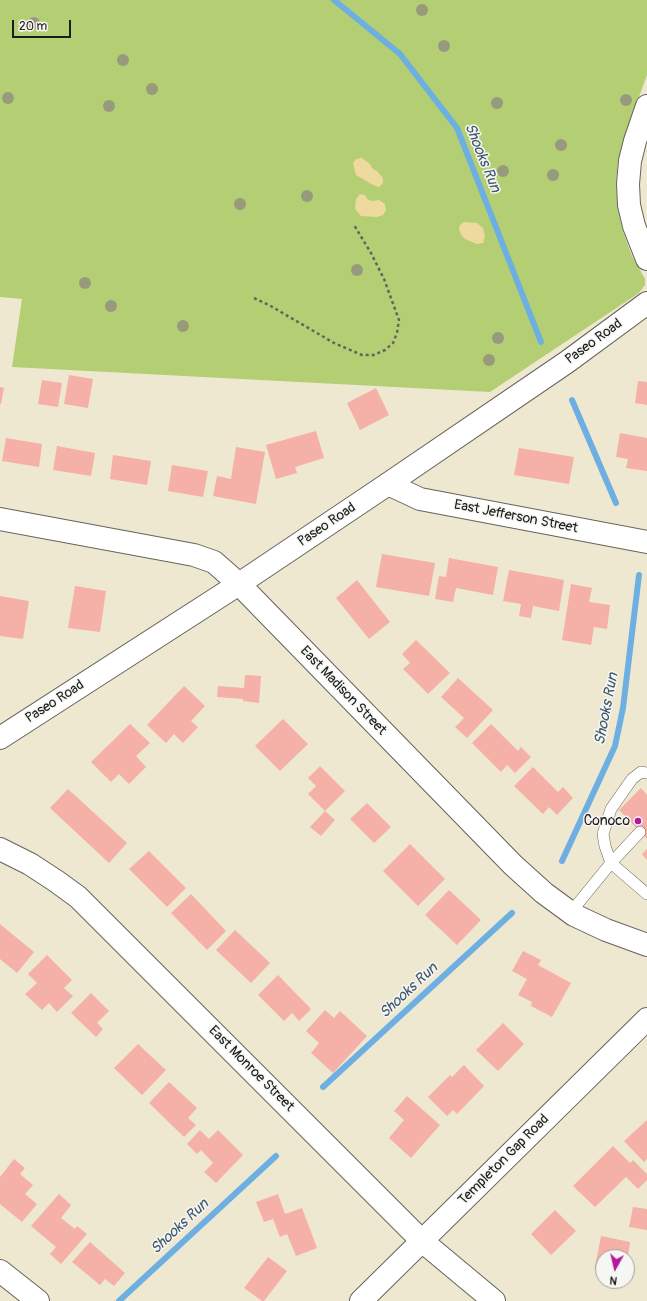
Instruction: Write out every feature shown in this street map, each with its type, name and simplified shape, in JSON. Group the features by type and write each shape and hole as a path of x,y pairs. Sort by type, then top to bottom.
{"street":[{"path":"647,106 630,161 628,184 629,205 634,226 647,259"},
{"name":"Paseo Road","path":"0,738 239,584 388,484 567,362 647,303"},
{"name":"East Jefferson Street","path":"388,484 420,499 647,542"},
{"name":"East Madison Street","path":"0,519 194,555 214,562 239,584 513,864 544,893 571,912 606,930 647,945"},
{"name":"East Monroe Street","path":"0,849 30,864 78,897 422,1241 494,1301"},
{"name":"Templeton Gap Road","path":"361,1301 647,1019"},
{"path":"0,1271 38,1301"}],"lane":[{"path":"647,773 641,772 632,779 611,809 603,834 605,846 611,863 647,894"},
{"path":"571,912 611,863 640,832"}],"path":[{"path":"254,298 269,305 334,343 362,355 374,355 385,350 393,343 397,333 399,320 384,279 371,253 354,225"}],"green space":[{"path":"0,0 647,0 647,75 627,130 618,161 616,185 618,210 623,232 632,256 645,279 645,285 639,293 490,392 12,367 22,299 0,297"}],"sand":[{"path":"362,158 383,178 383,183 379,187 356,175 353,163 356,159"},
{"path":"360,194 365,195 368,200 379,200 385,204 386,210 383,215 377,217 361,216 355,209 356,199"},
{"path":"464,222 477,223 483,228 485,237 483,243 477,244 465,239 461,235 459,228"}],"building":[{"path":"69,375 93,379 88,408 64,404"},
{"path":"42,380 62,383 58,407 38,404"},
{"path":"638,381 647,382 647,405 635,403"},
{"path":"0,387 4,388 1,404 0,404"},
{"path":"376,388 389,415 360,430 347,403"},
{"path":"316,431 324,458 295,467 297,473 276,479 266,445"},
{"path":"620,433 647,438 647,471 626,468 628,459 616,457"},
{"path":"6,438 42,444 39,467 2,461"},
{"path":"57,446 95,453 91,476 53,470"},
{"path":"236,447 265,452 256,504 213,496 217,476 231,479"},
{"path":"519,448 574,457 569,484 514,475"},
{"path":"113,455 151,461 147,485 110,479"},
{"path":"172,465 208,471 203,497 168,491"},
{"path":"382,554 435,563 429,596 376,587"},
{"path":"449,558 498,567 493,595 456,588 453,602 435,599 439,576 446,577"},
{"path":"509,570 564,580 559,611 533,606 531,618 519,616 521,604 503,601"},
{"path":"357,580 390,622 369,639 336,598"},
{"path":"571,584 592,588 589,602 610,605 607,629 594,627 591,645 562,640"},
{"path":"75,586 106,591 100,632 68,628"},
{"path":"0,596 29,601 23,639 0,636"},
{"path":"416,640 450,673 428,694 403,669 410,663 402,654"},
{"path":"245,675 261,676 259,703 243,701 243,699 217,697 218,686 244,688"},
{"path":"458,678 493,710 467,738 455,727 464,718 441,697"},
{"path":"184,686 205,706 191,721 198,727 183,743 174,734 166,743 147,725"},
{"path":"283,719 308,744 280,771 255,746"},
{"path":"130,724 150,743 136,756 146,767 129,784 119,774 111,782 91,762"},
{"path":"491,724 518,751 521,747 531,757 515,773 507,765 501,772 472,743"},
{"path":"320,766 345,791 325,811 308,794 316,786 308,778"},
{"path":"533,767 558,792 563,787 573,798 557,815 549,807 543,814 514,786"},
{"name":"Conoco","path":"641,788 647,795 647,839 619,810"},
{"path":"68,789 127,843 109,863 50,808"},
{"path":"367,803 391,827 374,843 350,819"},
{"path":"325,811 335,820 321,836 310,827"},
{"path":"410,844 445,879 418,906 383,871"},
{"name":"Conoco","path":"647,849 647,860 642,854"},
{"path":"149,851 186,888 167,907 129,869"},
{"path":"449,890 481,920 457,945 425,915"},
{"path":"191,894 226,931 207,950 171,913"},
{"path":"0,924 34,952 17,973 0,959"},
{"path":"235,930 270,963 251,983 216,950"},
{"path":"523,951 541,960 538,965 571,983 552,1017 531,1006 532,1002 518,995 527,979 512,971"},
{"path":"47,955 72,980 64,988 73,996 57,1012 49,1003 42,1010 25,994 37,983 28,974"},
{"path":"278,975 311,1009 299,1021 292,1013 284,1021 258,995"},
{"path":"91,993 109,1011 97,1023 103,1029 96,1037 71,1013"},
{"path":"325,1010 334,1018 340,1011 367,1036 333,1073 311,1053 319,1043 306,1031"},
{"path":"503,1023 524,1044 498,1071 476,1050"},
{"path":"138,1044 166,1070 142,1095 114,1068"},
{"path":"464,1065 484,1086 457,1114 453,1110 447,1116 428,1097 450,1075 452,1077"},
{"path":"169,1082 197,1108 188,1118 196,1125 184,1137 149,1103"},
{"path":"407,1096 440,1125 411,1158 389,1138 404,1120 394,1111"},
{"path":"647,1120 647,1159 644,1162 624,1141"},
{"path":"200,1130 209,1139 218,1130 243,1155 216,1183 204,1172 213,1163 201,1150 197,1154 187,1144"},
{"path":"613,1146 630,1163 633,1160 647,1174 647,1180 638,1189 626,1177 595,1207 573,1186"},
{"path":"14,1159 25,1168 20,1174 33,1185 25,1194 37,1204 22,1222 0,1204 0,1177"},
{"path":"59,1194 71,1205 61,1218 75,1229 77,1226 87,1234 61,1264 50,1254 56,1247 31,1226"},
{"path":"278,1194 285,1214 302,1208 317,1248 296,1256 287,1234 280,1237 273,1219 264,1222 256,1202"},
{"path":"633,1207 647,1209 647,1230 629,1227"},
{"path":"555,1210 576,1231 551,1255 531,1234"},
{"path":"601,1236 630,1242 629,1249 598,1249"},
{"path":"90,1242 125,1273 114,1286 105,1279 100,1285 72,1262"},
{"path":"268,1257 287,1271 264,1301 262,1301 244,1288"}],"waterway":[{"name":"Shooks Run","path":"334,0 400,54 457,128 541,342"},
{"name":"Shooks Run","path":"572,400 616,503"},
{"name":"Shooks Run","path":"562,861 615,746 623,708 639,575"},
{"name":"Shooks Run","path":"323,1087 512,913"},
{"name":"Shooks Run","path":"119,1301 276,1156"}],"place":[{"name":"Conoco","path":"638,821"}]}
